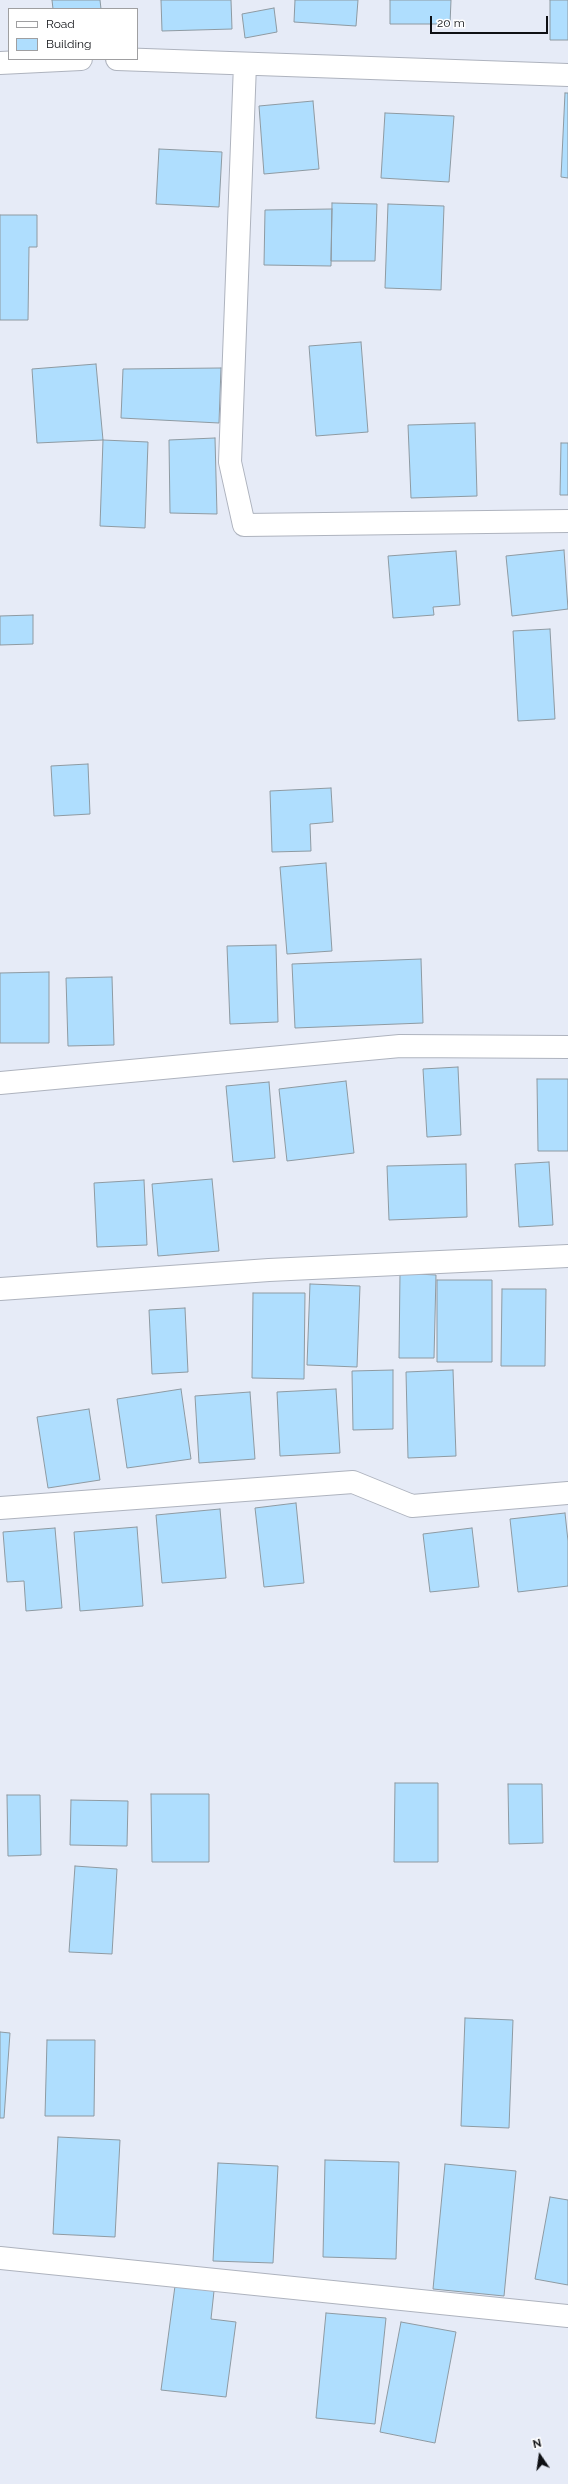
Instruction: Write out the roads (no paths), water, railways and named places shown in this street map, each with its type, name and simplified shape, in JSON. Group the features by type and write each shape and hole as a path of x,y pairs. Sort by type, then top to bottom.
{"street":[{"path":"0,63 61,60"},
{"path":"138,60 568,75"},
{"path":"245,64 230,462 244,525 568,521"},
{"path":"0,1083 400,1046 568,1046"},
{"path":"0,1289 261,1270 568,1256"},
{"path":"0,1508 353,1482 412,1506 568,1493"},
{"path":"0,2258 568,2316"}]}
